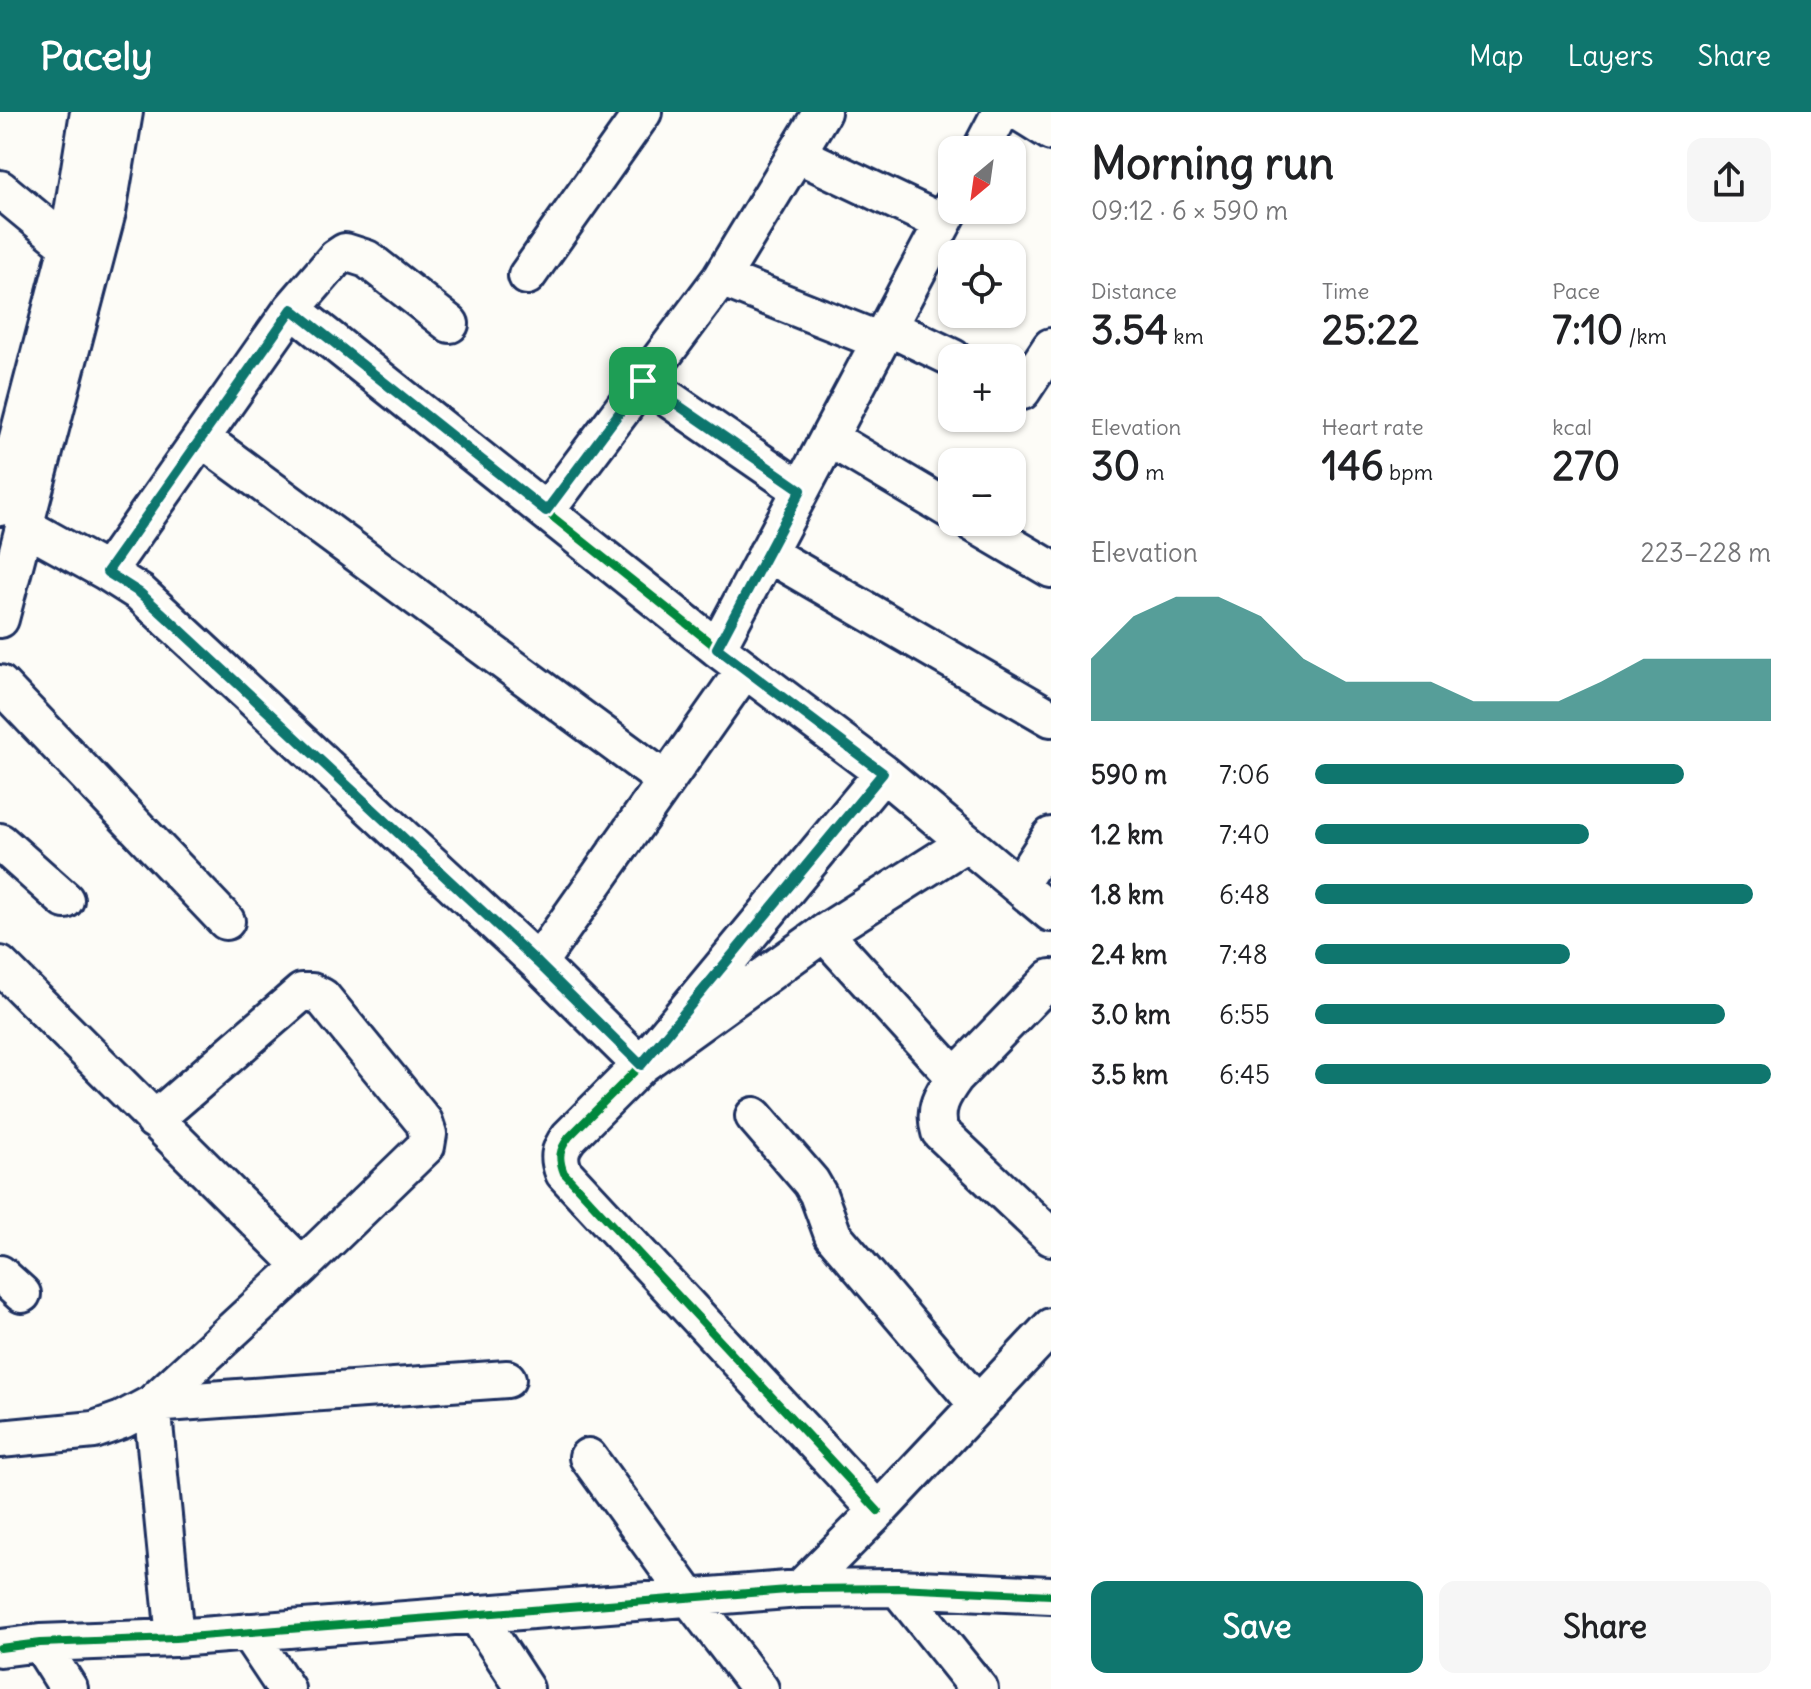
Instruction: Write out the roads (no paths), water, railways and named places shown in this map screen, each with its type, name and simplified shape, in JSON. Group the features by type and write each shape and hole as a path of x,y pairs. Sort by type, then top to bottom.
{"street":[{"path":"0,619 12,517 9,433 68,245 89,112"},
{"path":"12,517 107,212 124,112"},
{"path":"527,276 643,112"},
{"path":"546,511 721,278 822,112"},
{"path":"988,136 1001,112"},
{"path":"1019,112 1051,132"},
{"path":"797,154 938,211"},
{"path":"0,189 68,245"},
{"path":"717,648 943,224"},
{"path":"107,572 292,309 336,258 345,252 367,259 450,324"},
{"path":"721,278 938,353"},
{"path":"292,309 717,648 883,773 1051,913"},
{"path":"1028,395 1051,347"},
{"path":"643,381 801,490"},
{"path":"201,438 666,781"},
{"path":"829,438 938,503"},
{"path":"12,517 140,593 538,963 641,1065"},
{"path":"995,536 1051,569"},
{"path":"767,553 1047,707"},
{"path":"538,963 745,669"},
{"path":"0,684 226,921"},
{"path":"878,1511 564,1173 559,1161 560,1148 641,1065 883,773"},
{"path":"1019,885 1051,836"},
{"path":"0,842 65,900"},
{"path":"641,1065 824,933 966,843"},
{"path":"824,933 955,1077"},
{"path":"0,965 302,1266"},
{"path":"1051,978 955,1077 937,1107 936,1120 940,1132 1051,1237"},
{"path":"0,1439 94,1430 152,1404 426,1146 428,1134 424,1122 322,997 312,992 302,992 154,1120"},
{"path":"754,1116 811,1182 833,1235 978,1405"},
{"path":"800,1589 1051,1327"},
{"path":"152,1404 507,1379"},
{"path":"152,1404 175,1638"},
{"path":"588,1457 760,1689"},
{"path":"898,1588 979,1689"},
{"path":"0,1648 40,1643 175,1638 800,1589 898,1588 1051,1595"},
{"path":"476,1614 525,1689"},
{"path":"248,1632 286,1689"},
{"path":"40,1643 69,1689"}]}
